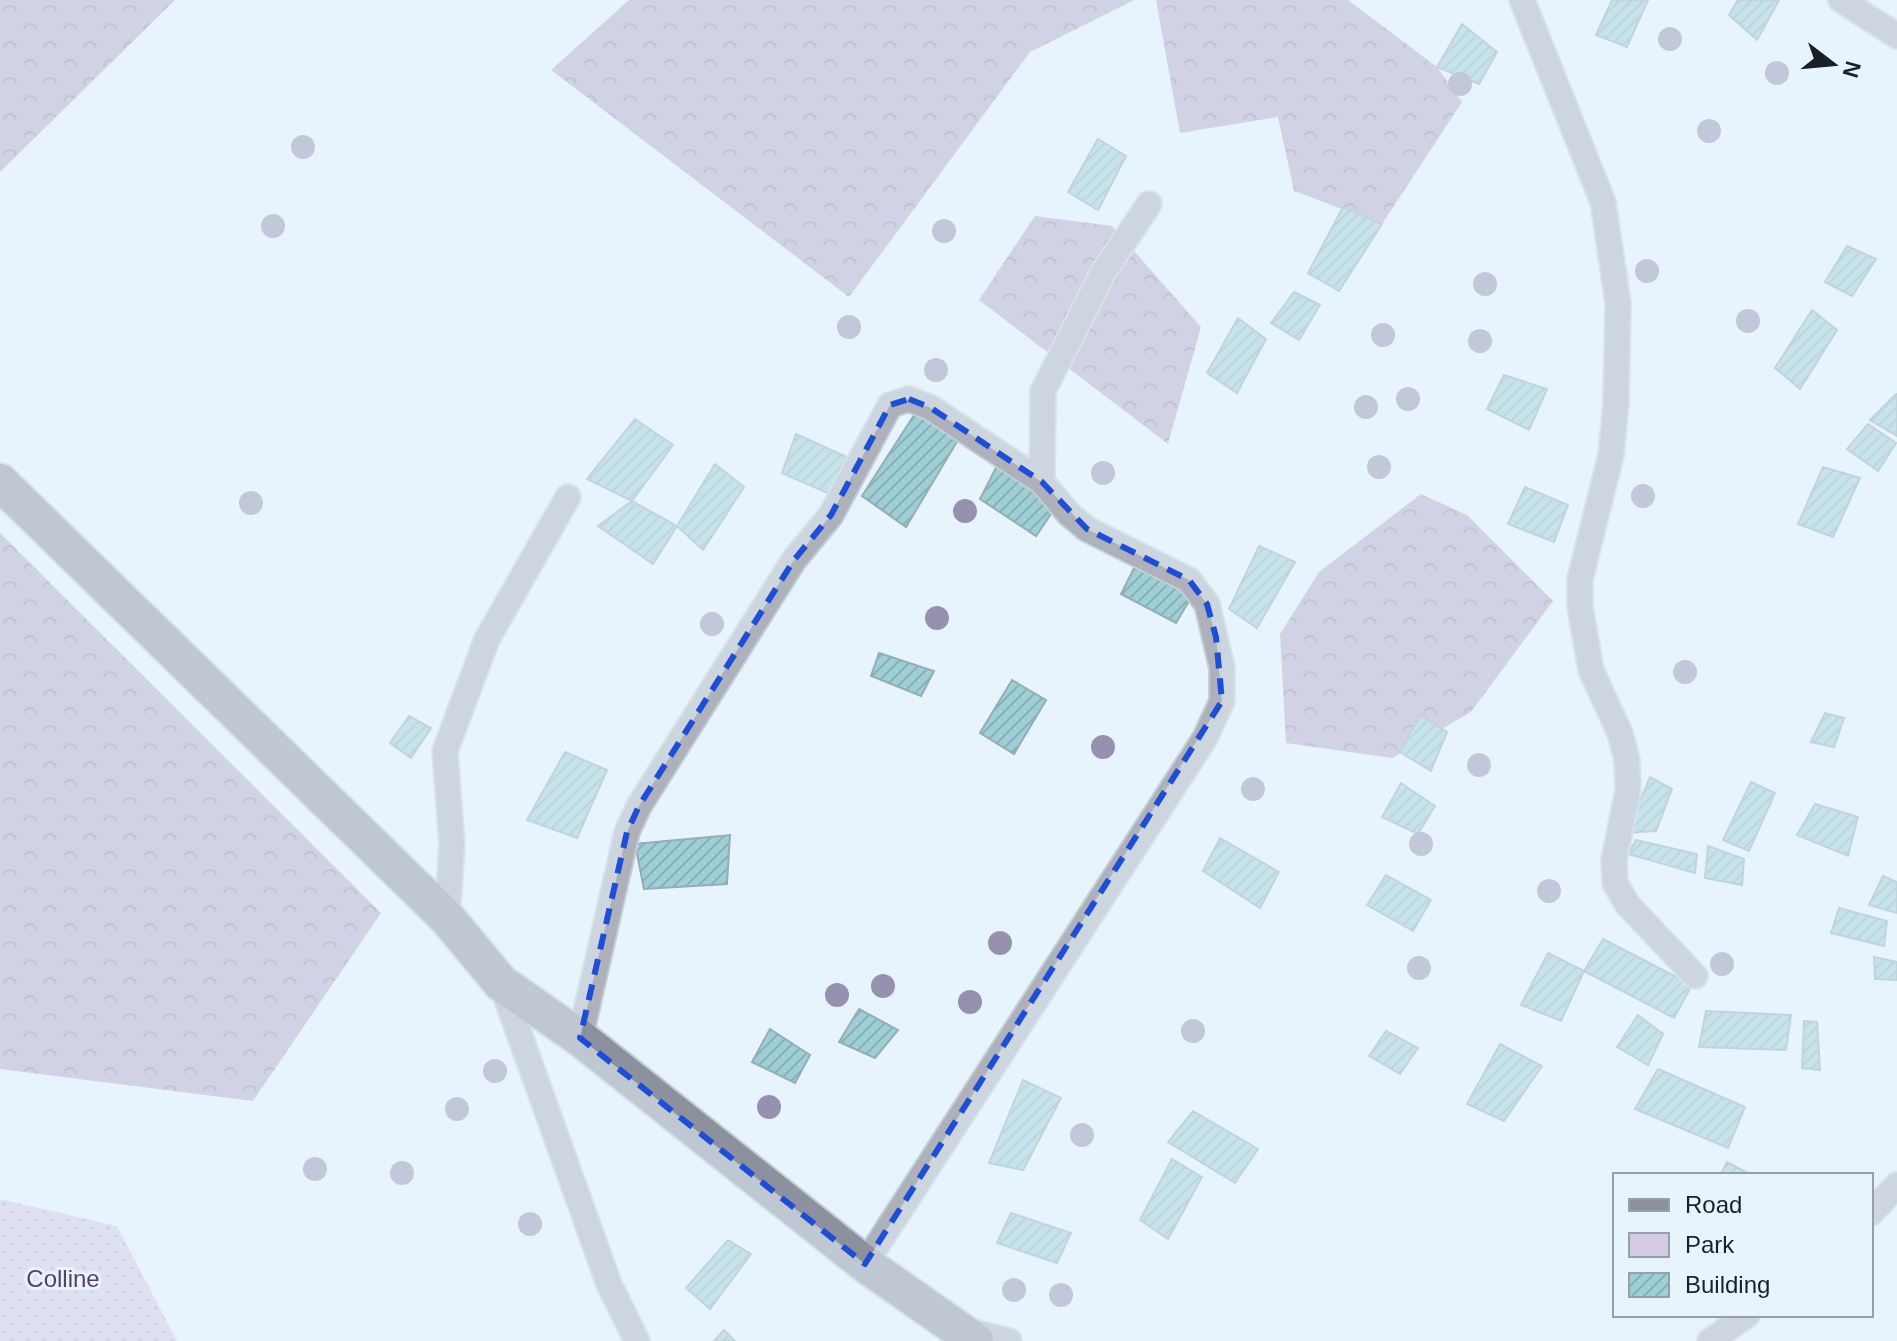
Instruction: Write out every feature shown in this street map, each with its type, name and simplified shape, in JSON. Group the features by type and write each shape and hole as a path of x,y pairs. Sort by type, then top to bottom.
{"main road":[{"path":"0,482 447,918 501,983 580,1038 865,1264 966,1335"}],"street":[{"path":"1522,0 1603,202 1618,303 1616,403 1611,455 1580,579 1580,607 1591,670 1620,733 1627,760 1628,790 1614,860 1615,883 1627,904 1695,976"},
{"path":"1841,0 1897,36"},
{"path":"1042,482 1043,391 1103,273 1149,204"},
{"path":"580,1038 627,832 639,806 794,560 831,515 890,405 901,400 919,402 993,446 1042,482 1069,514 1087,529 1189,580 1207,604 1222,668 1222,701 1205,738 865,1264"},
{"path":"447,918 452,846 445,751 487,639 568,497"},
{"path":"501,983 609,1284 637,1341"},
{"path":"1873,1211 1897,1185"},
{"path":"1710,1341 1744,1317"},
{"path":"966,1335 1009,1341"}],"highlighted area":[{"path":"909,399 931,408 1042,482 1087,529 1189,580 1207,604 1216,637 1222,701 865,1264 580,1038 627,832 639,806 794,560 831,515 890,405"}],"green space":[{"path":"0,0 175,0 0,172"},
{"path":"629,0 1134,0 1030,52 849,297 551,70"},
{"path":"1156,0 1348,0 1437,67 1462,102 1382,224 1294,191 1278,117 1180,133"},
{"path":"1035,216 1112,226 1201,327 1168,444 979,300"},
{"path":"1421,494 1467,515 1553,601 1471,712 1392,758 1286,743 1280,634 1319,572"},
{"path":"0,533 381,913 253,1101 0,1069"},
{"name":"Colline","path":"0,1199 117,1226 177,1341 0,1341"}],"building":[{"path":"1612,0 1648,0 1627,47 1596,35"},
{"path":"1738,0 1779,0 1757,40 1729,15"},
{"path":"1462,24 1497,52 1479,84 1437,67"},
{"path":"1098,139 1126,156 1098,210 1068,192"},
{"path":"1343,207 1382,224 1339,291 1308,273"},
{"path":"1847,246 1876,259 1852,296 1825,282"},
{"path":"1294,292 1320,305 1299,340 1271,323"},
{"path":"1812,310 1837,330 1800,389 1775,368"},
{"path":"1238,318 1266,339 1237,393 1207,373"},
{"path":"1504,375 1547,389 1529,430 1487,409"},
{"path":"1897,394 1897,436 1870,420"},
{"path":"916,412 961,435 906,527 862,496"},
{"path":"635,419 673,445 632,501 587,479"},
{"path":"1868,424 1896,443 1878,471 1847,449"},
{"path":"796,434 853,460 832,495 782,473"},
{"path":"715,464 744,487 703,550 677,526"},
{"path":"997,466 1055,508 1036,536 980,499"},
{"path":"1823,467 1860,478 1833,537 1798,524"},
{"path":"1525,487 1568,505 1554,542 1508,524"},
{"path":"632,501 677,526 653,564 598,526"},
{"path":"1259,546 1295,562 1257,628 1229,609"},
{"path":"1137,562 1195,591 1176,623 1121,594"},
{"path":"879,653 934,671 921,696 871,676"},
{"path":"1012,680 1046,700 1014,754 980,733"},
{"path":"1825,713 1844,718 1834,747 1811,742"},
{"path":"1420,715 1447,732 1431,771 1400,752"},
{"path":"409,716 431,728 411,758 390,743"},
{"path":"565,752 607,770 577,838 527,820"},
{"path":"1650,777 1672,789 1656,831 1627,833"},
{"path":"1751,782 1775,793 1749,851 1723,840"},
{"path":"1401,783 1435,806 1418,834 1382,817"},
{"path":"1815,804 1858,817 1848,856 1797,835"},
{"path":"730,835 727,884 644,889 635,844"},
{"path":"1220,838 1279,872 1260,908 1203,871"},
{"path":"1636,840 1697,854 1695,873 1628,854"},
{"path":"1708,846 1744,859 1742,885 1705,878"},
{"path":"1386,875 1431,900 1413,931 1367,905"},
{"path":"1883,876 1897,882 1897,913 1869,905"},
{"path":"1839,908 1887,921 1884,946 1831,933"},
{"path":"1603,939 1692,985 1674,1018 1584,971"},
{"path":"1548,953 1584,971 1561,1021 1521,1005"},
{"path":"1874,957 1897,962 1897,980 1875,979"},
{"path":"859,1009 898,1030 875,1058 839,1042"},
{"path":"1706,1011 1791,1015 1786,1050 1699,1047"},
{"path":"1638,1015 1663,1034 1648,1065 1617,1047"},
{"path":"1804,1021 1817,1022 1820,1070 1802,1068"},
{"path":"770,1029 810,1055 795,1083 752,1062"},
{"path":"1386,1031 1418,1048 1400,1074 1369,1056"},
{"path":"1500,1044 1542,1066 1504,1121 1467,1104"},
{"path":"1658,1069 1745,1107 1728,1148 1635,1109"},
{"path":"1023,1080 1061,1098 1023,1170 989,1163"},
{"path":"1193,1111 1258,1149 1235,1183 1168,1142"},
{"path":"1172,1159 1202,1177 1168,1239 1140,1220"},
{"path":"1727,1162 1747,1173 1721,1173"},
{"path":"1011,1213 1071,1233 1057,1263 997,1243"},
{"path":"728,1240 751,1254 710,1309 686,1288"},
{"path":"724,1330 735,1341 714,1341"}]}
